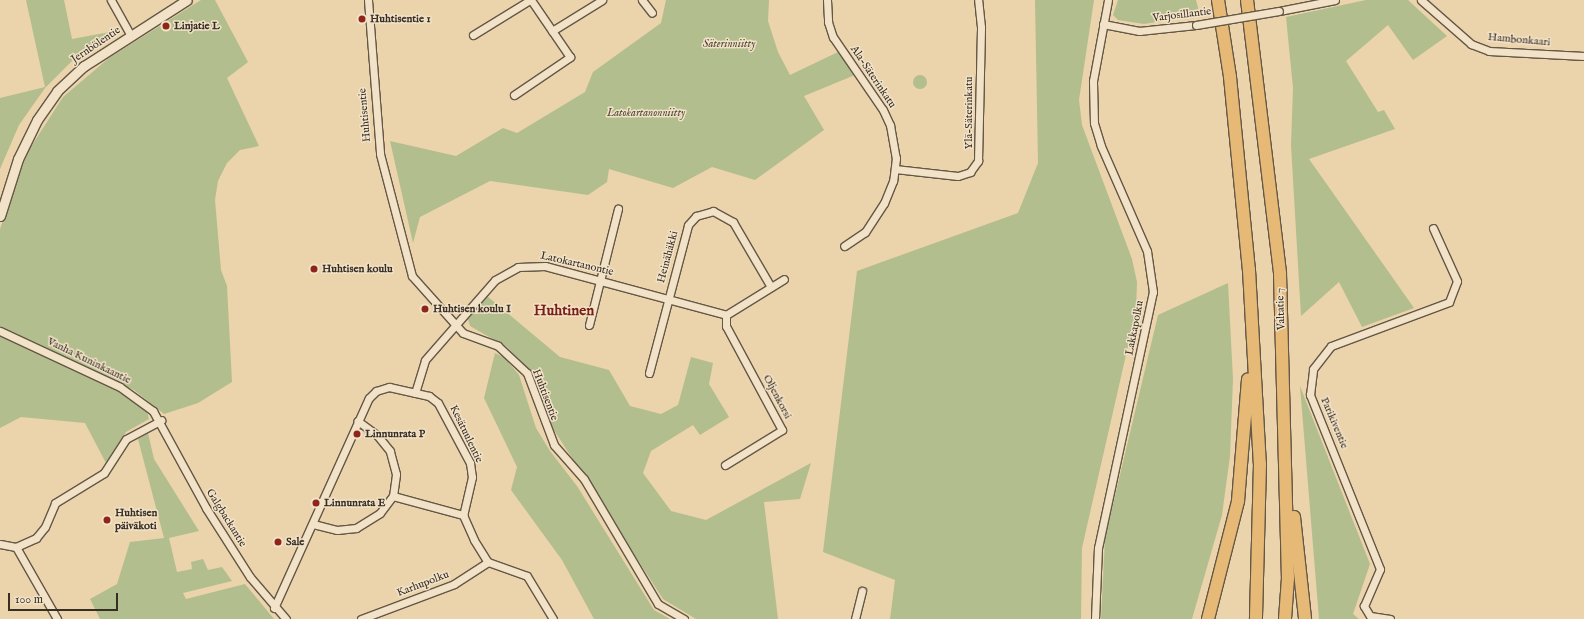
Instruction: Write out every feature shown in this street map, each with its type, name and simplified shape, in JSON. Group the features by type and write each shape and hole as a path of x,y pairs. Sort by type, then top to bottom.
{"highway":[{"path":"1218,0 1230,76 1249,270 1260,464 1256,619"},
{"name":"Valtatie 7","path":"1247,0 1280,274 1288,578 1285,619"},
{"path":"1208,619 1225,560 1243,462 1249,270"},
{"path":"1285,438 1305,619"}],"street":[{"path":"111,0 131,36"},
{"name":"Jernbölentie","path":"0,216 18,159 57,91 84,66 188,0"},
{"name":"Huhtisentie","path":"368,0 380,154 403,248 418,286 456,326 471,338 498,346 527,373 554,445 584,479 658,604 684,619"},
{"path":"473,35 530,0 552,31 570,57 514,94"},
{"path":"552,31 602,0"},
{"path":"642,0 652,13"},
{"name":"Ala-Säterinkatu","path":"828,0 828,22 833,37 890,125 895,169 878,214 865,232 844,246"},
{"name":"Ylä-Säterinkatu","path":"895,169 958,176 970,172 978,161 981,27 978,0"},
{"name":"Lakkapolku","path":"1095,619 1098,548 1153,292 1147,251 1101,146 1094,123 1093,81 1108,0"},
{"name":"Varjosillantie","path":"1103,24 1139,31 1196,25 1335,0"},
{"name":"Hambonkaari","path":"1421,0 1471,44 1489,51 1584,56"},
{"path":"589,325 618,209"},
{"name":"Heinähäkki","path":"649,373 688,225 706,211 723,213 733,222 771,287"},
{"name":"Parikiventie","path":"1390,619 1370,616 1364,606 1380,569 1310,395 1313,369 1331,346 1449,302 1457,280 1433,228"},
{"name":"Latokartanontie","path":"415,393 425,360 495,280 518,267 545,266 726,314"},
{"path":"726,314 784,279"},
{"name":"Oljenkorsi","path":"726,314 726,326 782,430 778,436 726,465"},
{"name":"Vanha Kuninkaantie","path":"0,331 120,387 142,401 161,420"},
{"name":"Kesätuulentie","path":"274,608 358,421 376,391 389,388 415,393 436,400 470,463 472,476 463,515"},
{"path":"0,544 16,547 43,531 59,499 104,473 126,439 161,420"},
{"name":"Galgbackantie","path":"161,420 206,508 274,608 286,619"},
{"path":"312,524 337,530 356,528 380,513 392,496 396,474 390,451 377,435 358,421"},
{"path":"392,496 463,515 488,562 527,576 553,619"},
{"path":"16,547 57,619"},
{"name":"Karhupolku","path":"362,619 454,584 488,562"},
{"path":"855,619 862,591"}],"green space":[{"path":"26,0 64,0 72,39 110,32 76,57 45,88 19,125 0,169 0,98 45,87"},
{"path":"201,0 215,0 248,62 227,78 259,146 240,150 227,163 218,181 215,200 221,270 227,286 232,382 198,403 164,414 134,390 0,328 0,229 25,156 63,97 109,58"},
{"name":"Latokartanonniitty","path":"666,0 769,0 768,21 778,52 790,75 838,52 855,75 804,96 824,130 755,180 712,167 673,188 609,169 607,182 588,195 490,181 420,217 413,243 390,141 456,156 503,128 517,133 585,92 593,72 661,23"},
{"path":"1035,0 1094,0 1079,100 1082,125 1132,259 1137,282 1136,311 1082,548 1081,619 890,619 895,580 823,552 857,271 1018,213 1038,163"},
{"path":"1118,0 1196,0 1200,15 1144,24 1118,20 1113,15"},
{"path":"1366,0 1408,0 1447,36 1413,60 1388,25 1346,61 1378,112 1384,110 1395,129 1309,159 1414,308 1362,327 1339,282 1301,316 1291,145 1293,88 1286,17"},
{"path":"917,75 923,75 927,79 927,85 923,89 917,89 913,85 913,79"},
{"path":"1228,283 1233,379 1230,456 1222,515 1192,619 1101,619 1105,538 1158,315"},
{"path":"487,296 560,357 609,370 630,406 661,414 678,405 691,357 713,363 709,384 729,417 700,435 693,425 651,451 643,473 671,511 706,520 811,463 800,499 764,502 778,619 696,619 663,599 550,424 531,373 507,347 470,326 468,319"},
{"path":"0,334 116,389 146,408 149,419 126,432 106,463 85,423 21,417 0,428"},
{"path":"495,353 505,358 519,375 536,428 550,451 577,486 654,610 670,619 594,619 562,560 511,490 517,467 484,398"},
{"path":"1300,386 1370,564 1353,614 1359,619 1319,619"},
{"path":"148,433 154,459 199,531 169,538 177,572 192,569 191,562 203,559 208,570 222,567 232,581 183,593 186,599 245,584 274,619 100,619 90,599 117,584 130,542 164,538 138,439"}],"place":[{"name":"Huhtisentie 1","path":"362,19"},
{"name":"Linjatie L","path":"166,26"},
{"name":"Huhtisen koulu","path":"314,269"},
{"name":"Huhtisen koulu I","path":"425,309"},
{"name":"Linnunrata P","path":"357,434"},
{"name":"Linnunrata E","path":"316,503"},
{"name":"Huhtisen päiväkoti","path":"107,520"},
{"name":"Sale","path":"278,542"}],"district":[{"name":"Huhtinen","path":"564,311"}],"park label":[{"name":"Säterinniitty","path":"729,44"}]}
